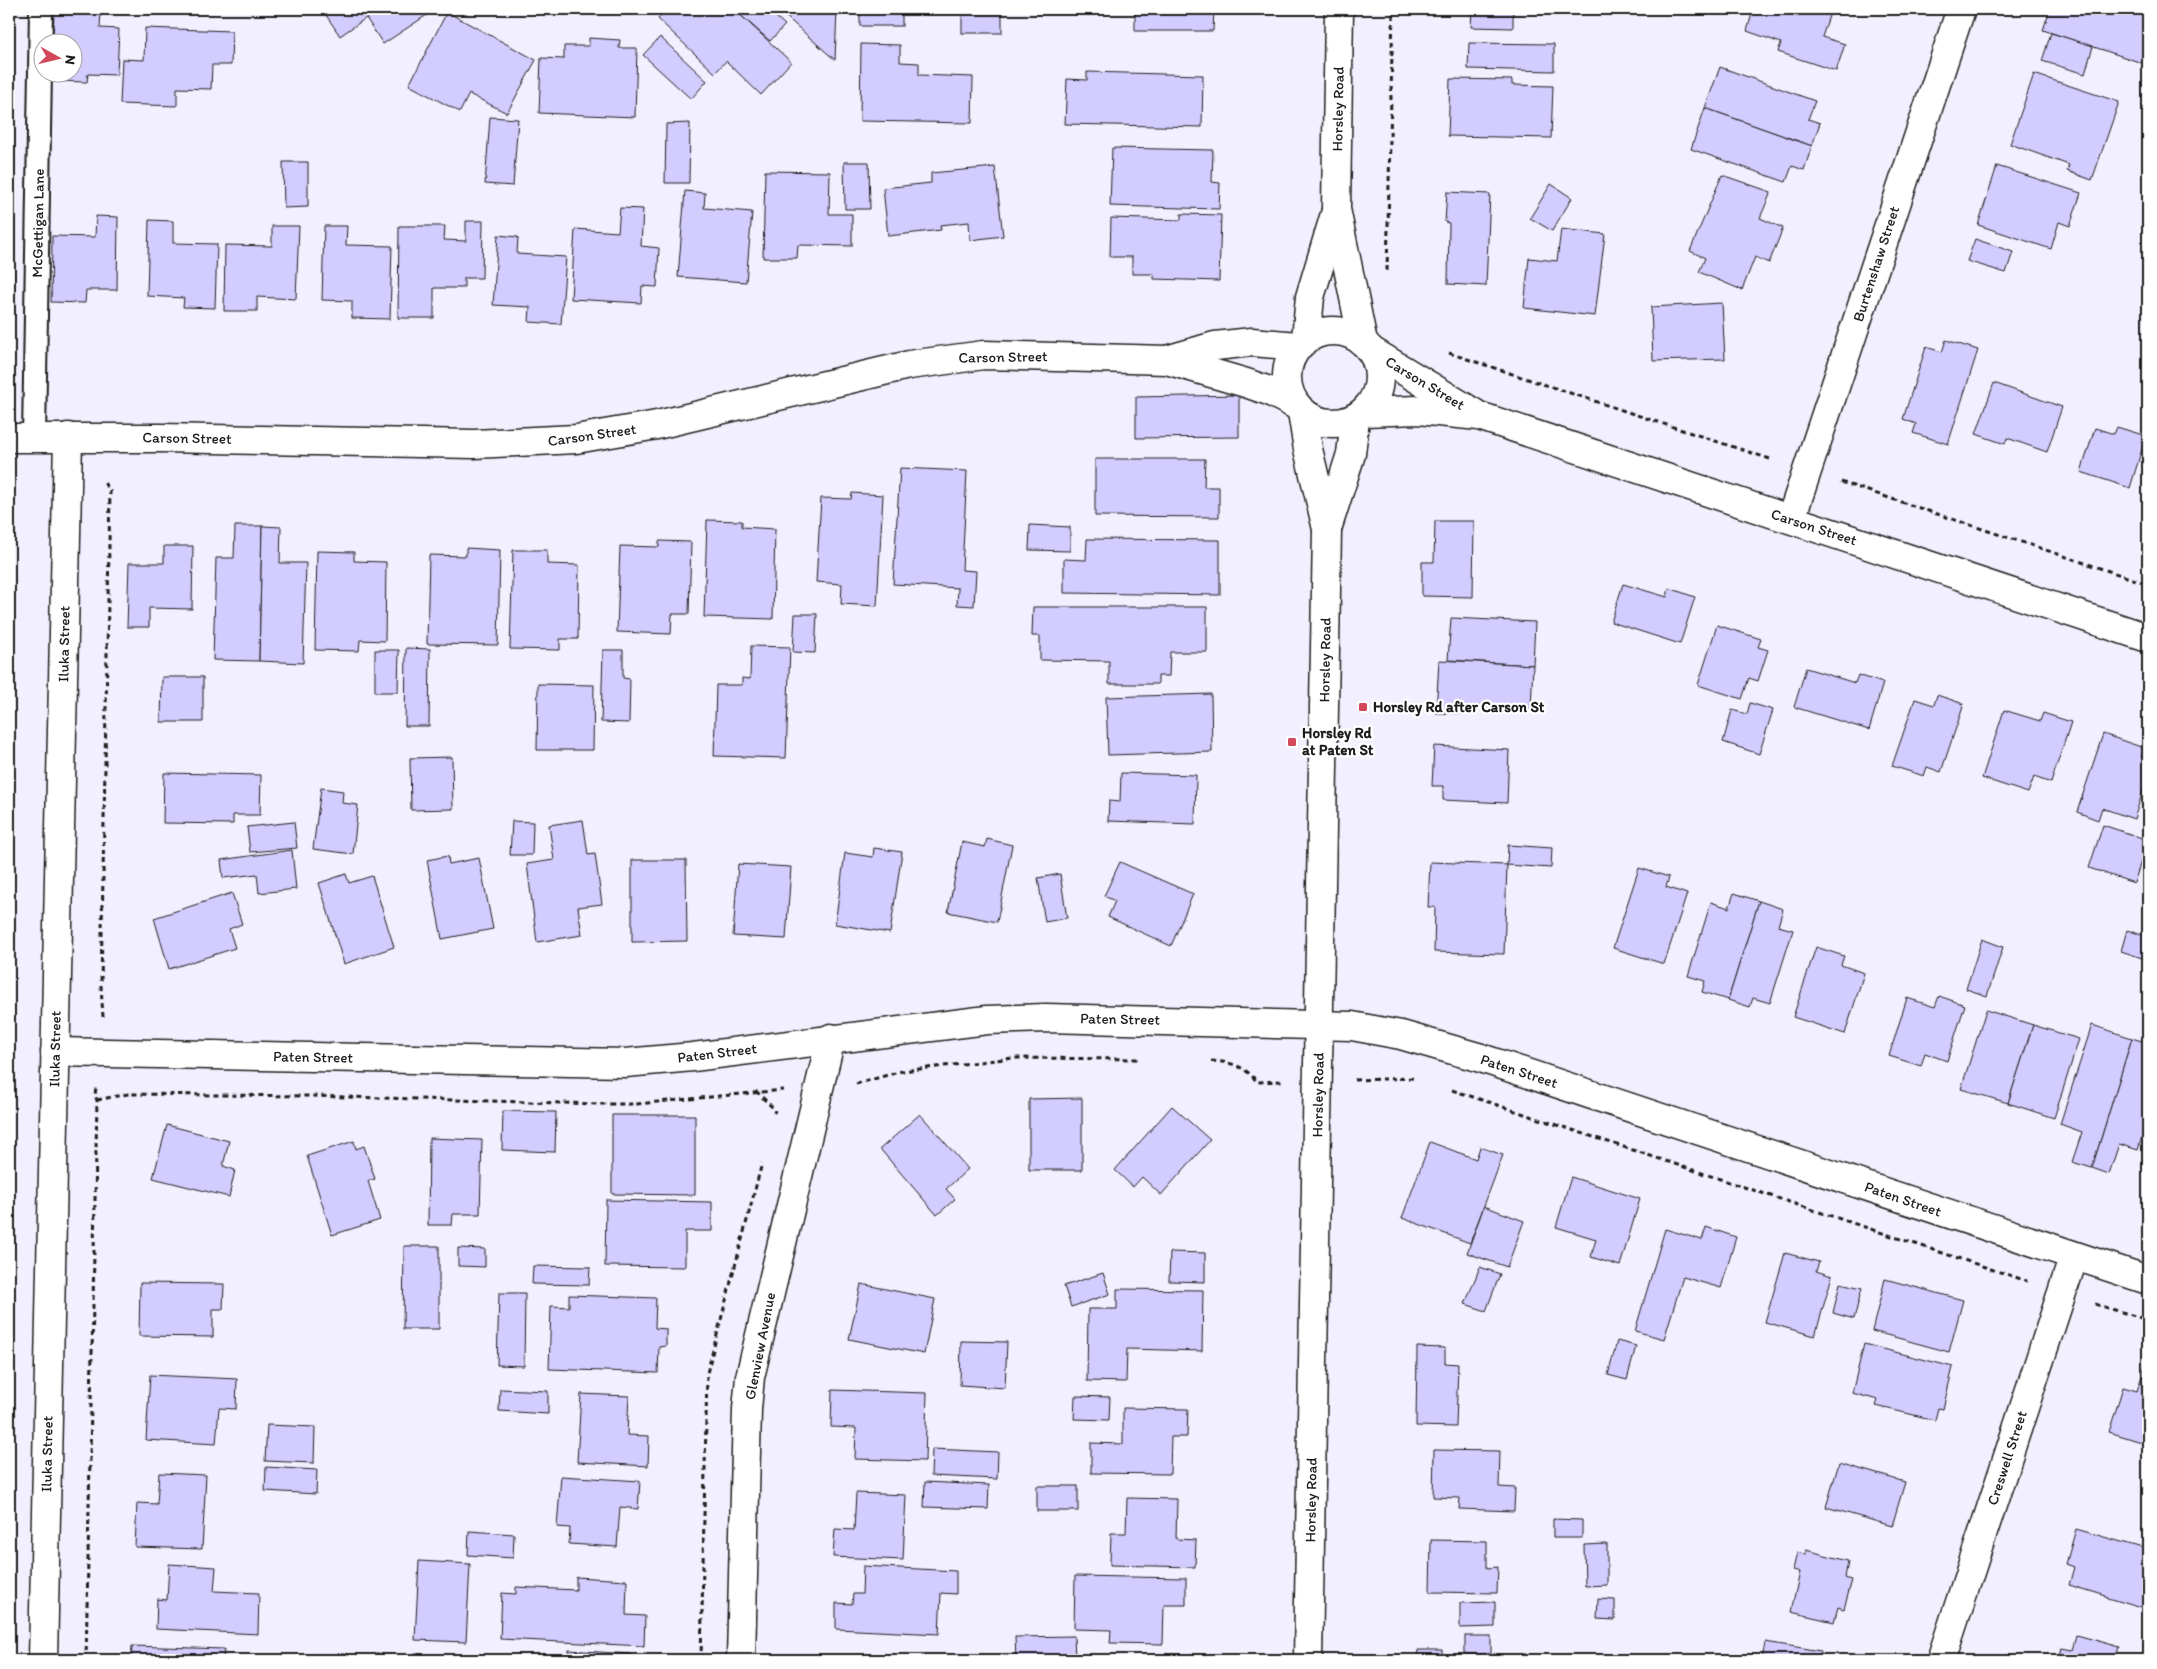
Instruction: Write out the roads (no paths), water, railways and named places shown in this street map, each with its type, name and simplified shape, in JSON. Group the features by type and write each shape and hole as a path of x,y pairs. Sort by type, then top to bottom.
{"street":[{"name":"Horsley Road","path":"1339,9 1336,208 1367,346"},
{"name":"Burtenshaw Street","path":"1791,519 1961,9"},
{"name":"Horsley Road","path":"1302,342 1310,297 1336,208"},
{"path":"1335,330 1354,336 1367,346 1376,360 1379,383 1371,404 1359,415 1344,422 1322,423 1311,419 1298,408 1287,383 1287,372 1290,358 1302,342 1315,334 1335,330"},
{"name":"Carson Street","path":"1167,360 1215,346 1252,342 1302,342"},
{"name":"Carson Street","path":"1367,346 1479,416"},
{"name":"Carson Street","path":"21,438 68,437 474,444 547,442 603,436 657,425 876,372 947,358 984,355 1167,360 1269,391 1298,408"},
{"name":"Horsley Road","path":"1298,408 1327,529 1308,1660"},
{"name":"Carson Street","path":"1359,415 1418,410 1479,416 2148,638"},
{"name":"Horsley Road","path":"1327,529 1351,454 1359,415"},
{"name":"Iluka Street","path":"43,1660 68,437"},
{"name":"Paten Street","path":"55,1052 625,1063 693,1057 831,1038 987,1020 1023,1018 1352,1026 1393,1034 1481,1058 2148,1280"},
{"name":"Glenview Avenue","path":"741,1660 747,1409 750,1377 831,1038"},
{"name":"Creswell Street","path":"1941,1660 2074,1256"}],"lane":[{"name":"McGettigan Lane","path":"21,438 41,9"}],"place":[{"name":"Horsley Rd after Carson St","path":"1363,707"},
{"name":"Horsley Rd at Paten St","path":"1292,742"}]}
